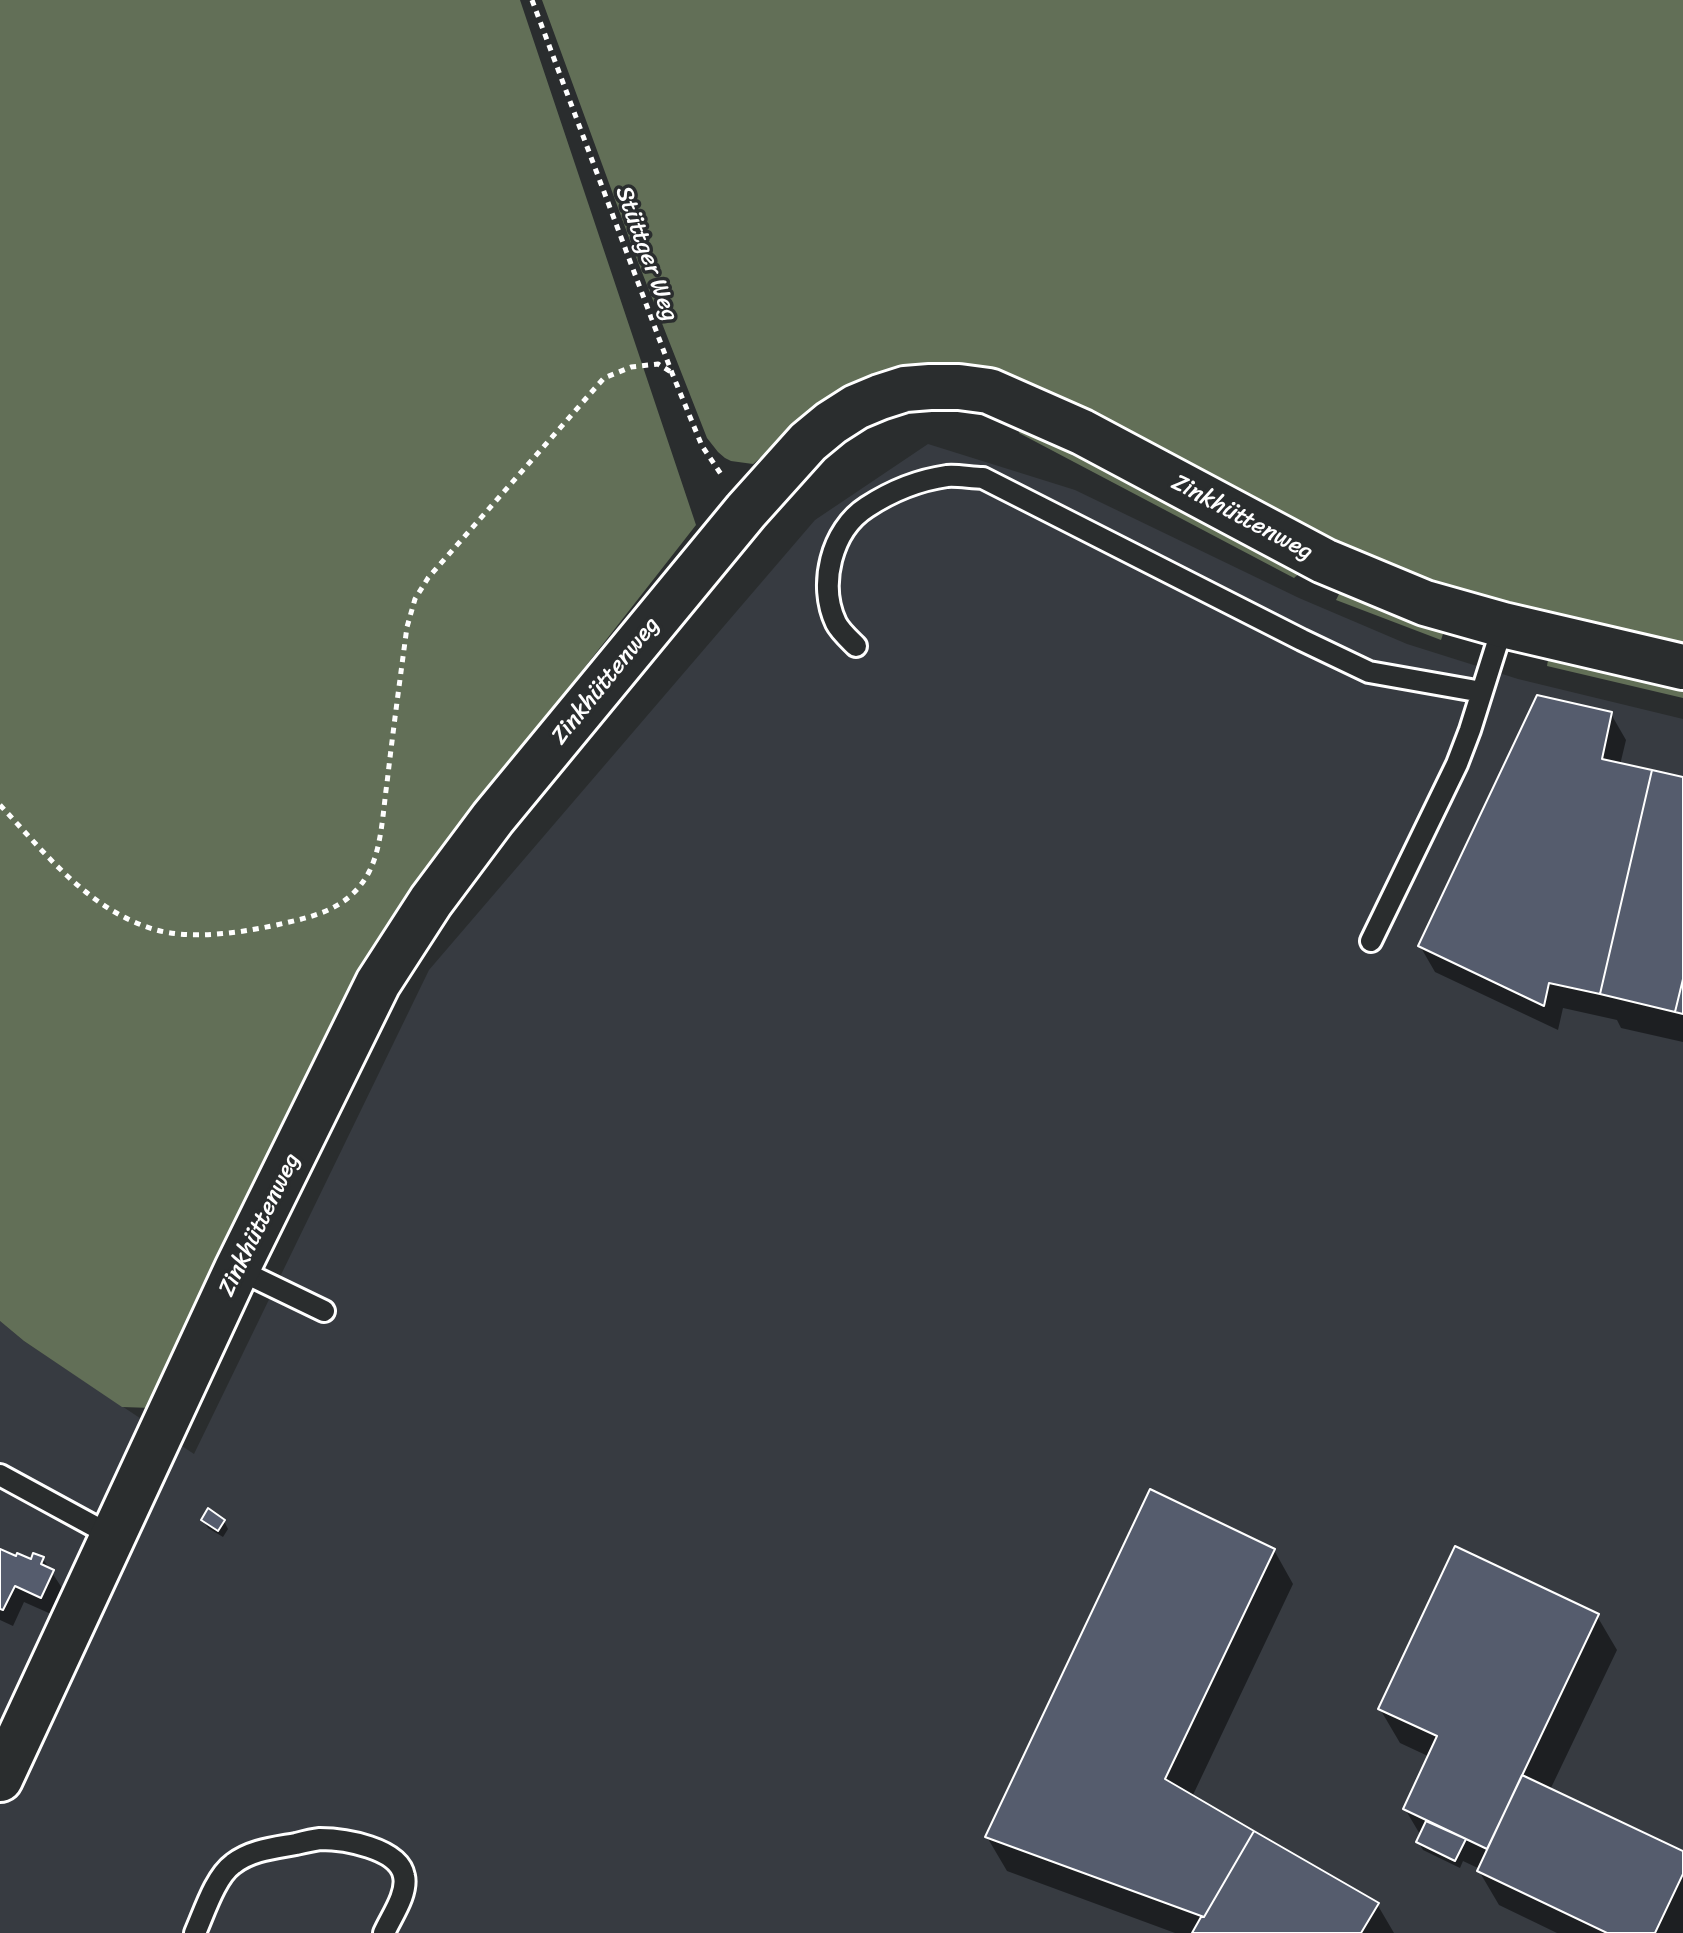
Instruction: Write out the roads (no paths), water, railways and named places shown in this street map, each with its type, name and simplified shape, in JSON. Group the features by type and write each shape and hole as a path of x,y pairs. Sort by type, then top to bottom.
{"street":[{"name":"Zinkhüttenweg","path":"0,1779 237,1269 378,983 431,901 493,818 746,511 808,442 831,423 856,407 905,389 959,387 989,391 1082,432 1324,561 1425,603 1503,625 1683,667"}],"lane":[{"path":"856,646 837,625 829,599 828,573 836,546 847,526 865,508 912,484 948,476 983,478 1369,672 1482,692"},
{"path":"1371,941 1457,764 1503,625"},
{"path":"237,1269 324,1311"},
{"path":"0,1475 114,1537"},
{"path":"195,1933 216,1884 230,1865 251,1853 319,1839 360,1843 385,1854 400,1866 405,1878 404,1890 384,1933"}]}
